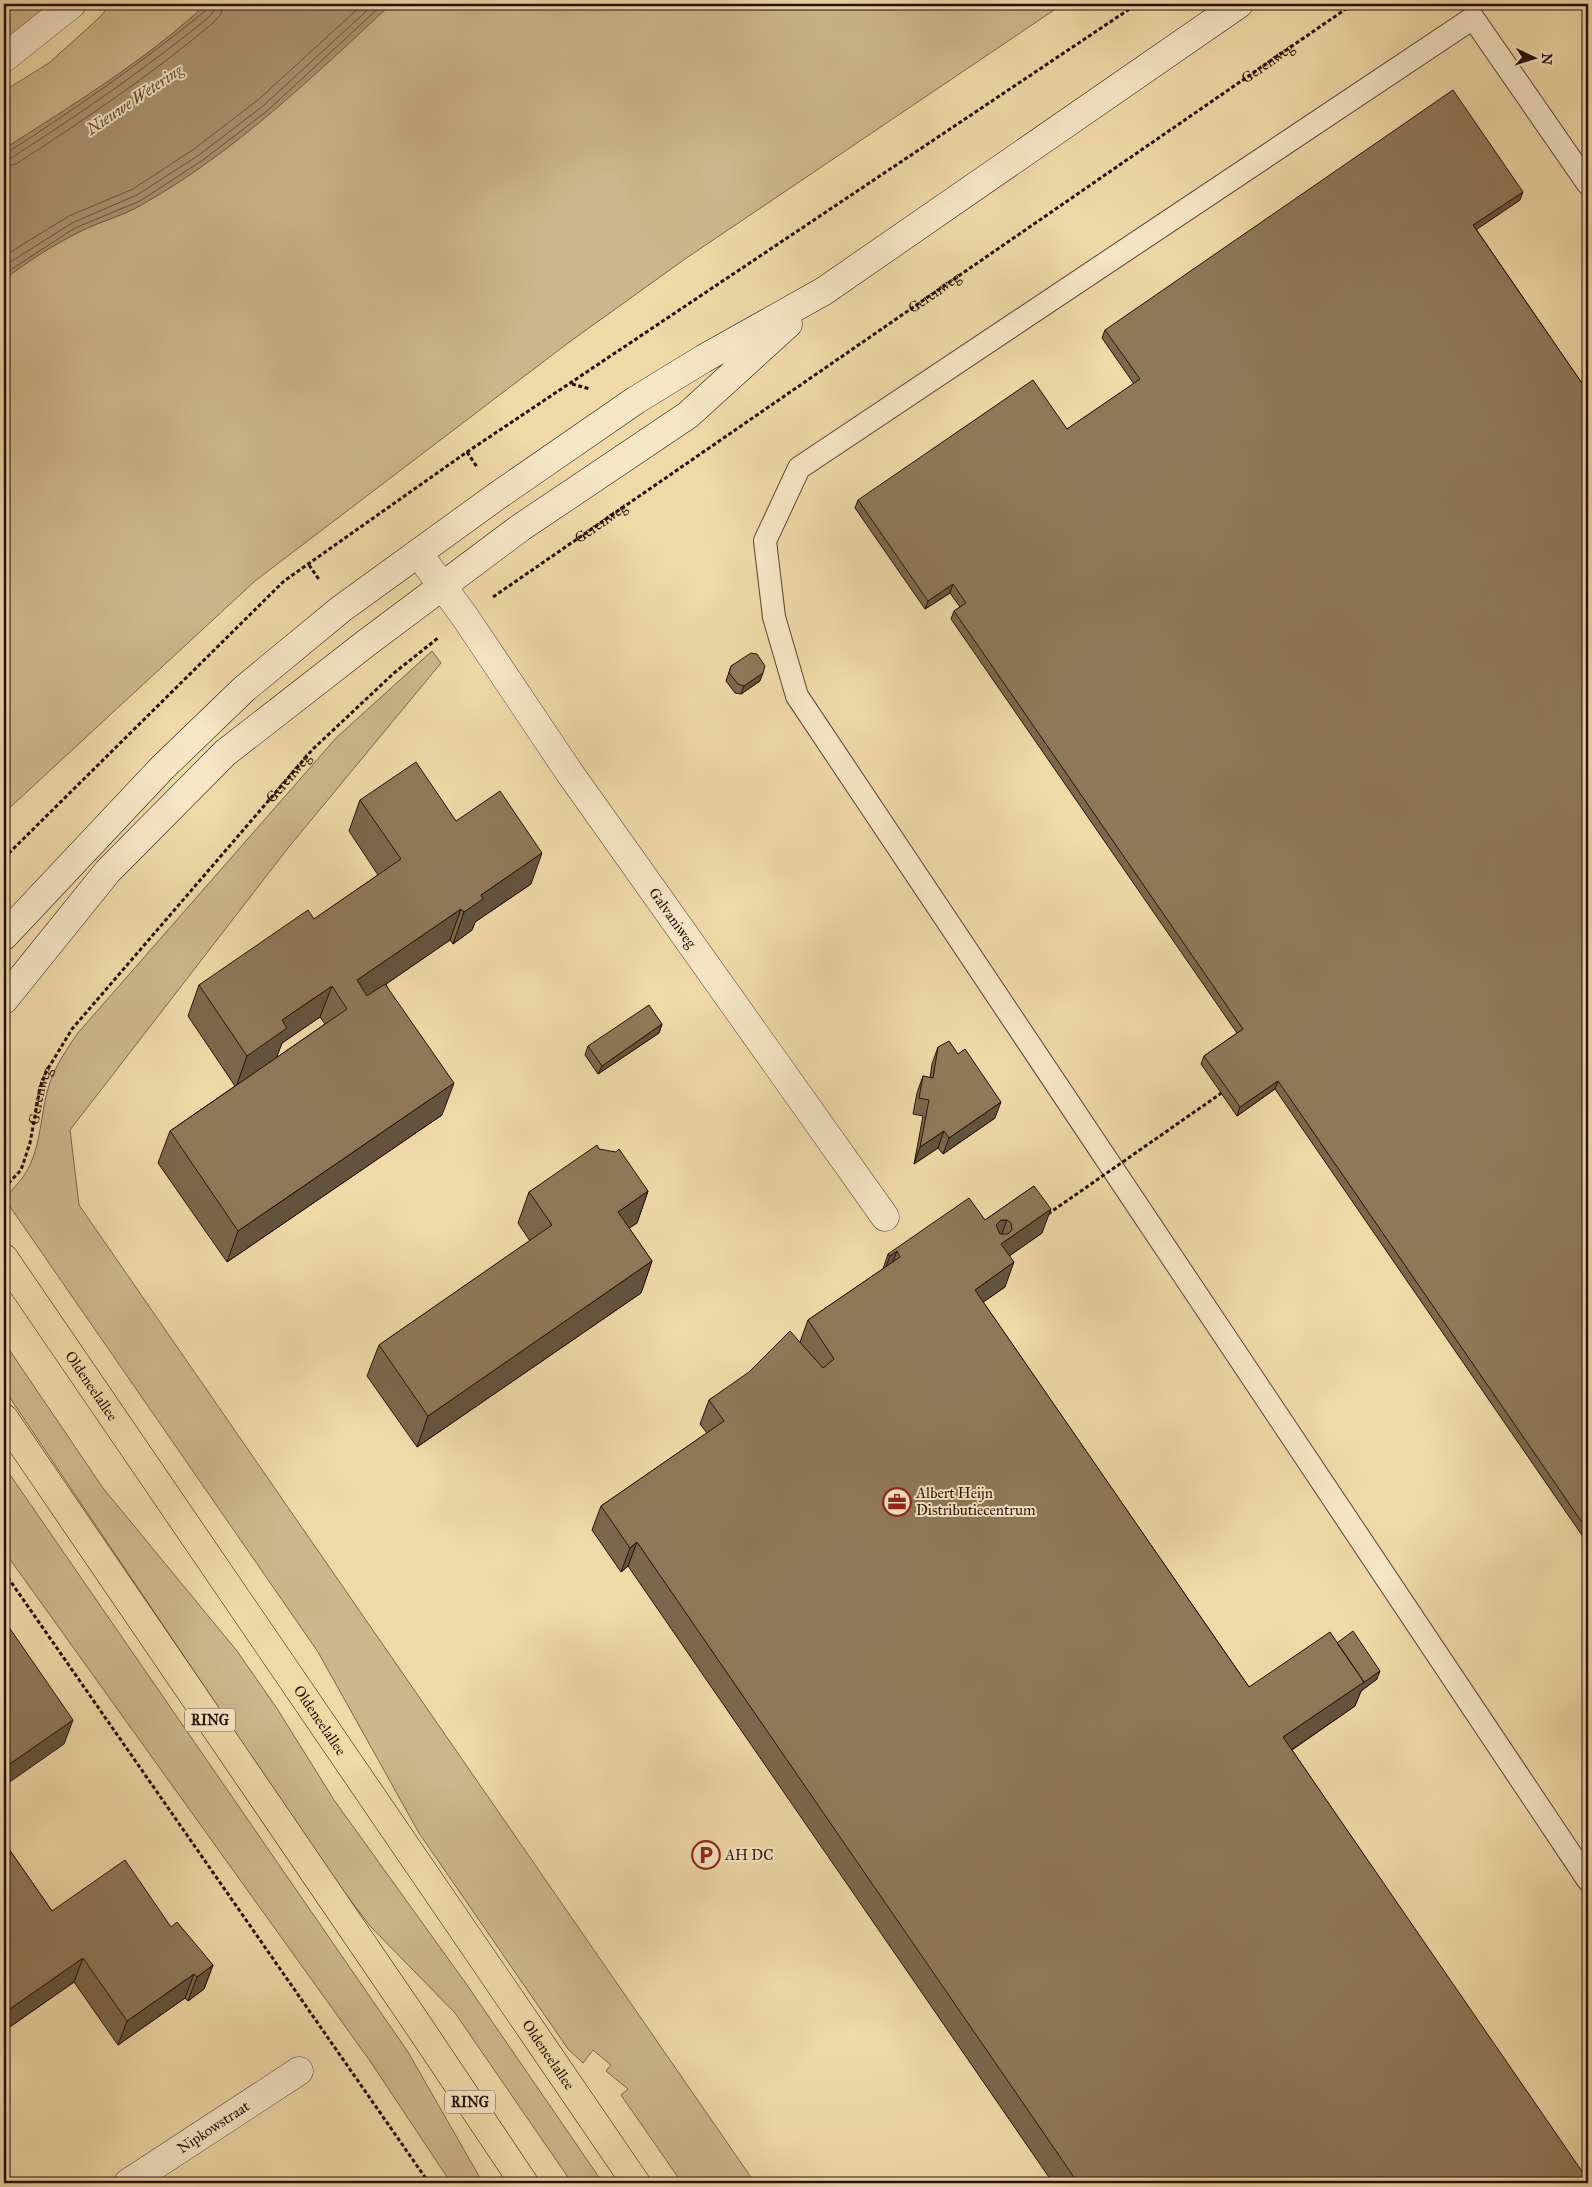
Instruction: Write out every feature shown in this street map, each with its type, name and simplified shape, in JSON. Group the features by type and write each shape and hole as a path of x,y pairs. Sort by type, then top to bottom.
{"main road":[{"path":"4,58 72,4"},
{"path":"4,936 162,768 244,689 341,609 636,400 703,359 824,291 1239,4"},
{"path":"4,1000 108,871 225,752 442,585 520,528 688,415 824,291"},
{"name":"Galvaniweg","path":"418,553 465,617 569,772 885,1217"},
{"name":"Oldeneelallee","path":"4,1258 636,2183"},
{"name":"RING","path":"4,1418 405,2005 524,2183"},
{"name":"Nipkowstraat","path":"128,2183 299,2072"}],"lane":[{"path":"1588,184 1473,18 799,468 765,541 774,617 797,696 1588,1880"}],"path":[{"path":"4,858 284,581 467,452 1137,4"},
{"name":"Gerenweg","path":"4,1188 21,1170 30,1143 38,1097 46,1072 72,1029 313,749 394,672 465,617 1353,4"},
{"path":"1044,1217 1228,1089"},
{"path":"4,1572 428,2183"}],"shaded area":[{"path":"4,4 51,4 4,40"},
{"path":"111,4 206,4 134,63 4,149 4,91 49,63 99,18"},
{"path":"391,4 1063,4 685,259 568,343 255,581 4,813 4,280 58,243 85,229 135,208 210,161 303,85"},
{"path":"432,651 441,663 288,848 70,1130 79,1205 755,2183 682,2183 621,2095 628,2089 606,2071 611,2065 593,2050 583,2063 568,2049 419,1833 318,1652 4,1198 28,1170 37,1145 52,1076 77,1034 336,738"},
{"path":"4,1342 103,1488 237,1651 278,1710 334,1800 467,1985 603,2183 572,2183 455,2013 370,1926 332,1876 4,1389"},
{"path":"4,1466 408,2052 483,2183 451,2183 370,2061 4,1551"}],"water":[{"name":"Nieuwe Wetering","path":"206,4 391,4 303,85 242,137 210,161 135,208 85,229 58,243 4,280 4,149 134,63 183,25"}],"building":[{"path":"1453,90 1523,192 1473,225 1588,392 1588,1531 1278,1081 1240,1107 1204,1056 1243,1029 954,611 966,603 953,584 928,601 858,500 1033,380 1067,429 1140,379 1105,330"},
{"path":"751,653 757,654 765,666 763,673 744,686 738,684 729,673 731,666"},
{"path":"416,762 456,821 500,791 542,853 481,895 483,899 464,912 461,909 357,980 367,996 385,984 454,1083 238,1231 170,1131 347,1009 332,986 282,1020 287,1028 247,1056 199,985 308,910 314,919 401,859 360,800"},
{"path":"649,1005 662,1024 602,1066 588,1046"},
{"path":"949,1041 958,1054 965,1049 1001,1102 949,1138 944,1131 920,1147 929,1100 919,1098 923,1076 933,1078 938,1047"},
{"path":"597,1145 599,1149 616,1152 619,1149 648,1191 618,1212 652,1261 428,1416 379,1345 552,1225 529,1192"},
{"path":"1034,1186 1051,1209 1001,1244 1014,1262 975,1290 1249,1687 1330,1632 1364,1682 1283,1737 1588,2180 1588,2183 1078,2183 637,1542 630,1548 601,1506 724,1421 709,1400 749,1372 790,1331 823,1368 834,1359 808,1320 900,1257 897,1251 890,1256 888,1254 969,1198 985,1220","holes":["1001,1220 1007,1220 1011,1223 1012,1230 1008,1234 1000,1234 996,1225"]},
{"path":"4,1620 73,1720 4,1768"},
{"path":"1353,1631 1380,1671 1363,1683 1337,1643"},
{"path":"4,1842 52,1911 125,1860 171,1927 177,1922 213,1965 197,1977 194,1974 127,2021 83,1958 4,2013"}],"place":[{"name":"Albert Heijn Distributiecentrum","path":"897,1502"},
{"name":"AH DC","path":"706,1855"}]}
